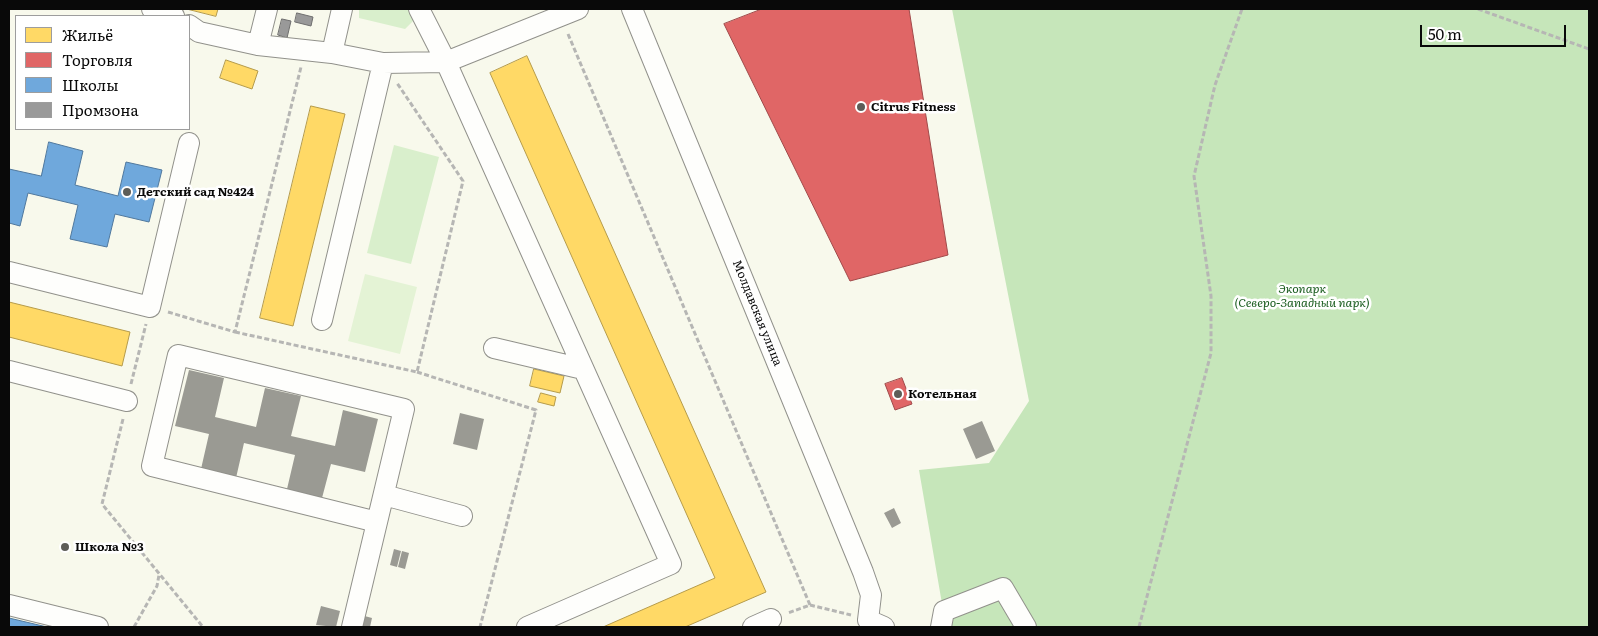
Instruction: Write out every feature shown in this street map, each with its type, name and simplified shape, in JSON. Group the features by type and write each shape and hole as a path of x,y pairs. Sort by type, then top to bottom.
{"street":[{"path":"152,9 172,15"},
{"path":"258,45 267,9"},
{"path":"332,53 342,9"},
{"path":"419,9 446,62 671,564 527,627"},
{"name":"Молдавская улица","path":"632,9 863,572 871,595 872,625"},
{"path":"190,26 199,32 258,45 332,53 383,63 446,62 565,11"},
{"path":"322,320 383,63"},
{"path":"9,272 150,307 189,143"},
{"path":"494,348 584,369"},
{"path":"352,627 404,409 178,355 152,466 377,522"},
{"path":"9,371 127,401"},
{"path":"384,495 462,516"},
{"path":"941,627 944,611 1004,588 1026,627"},
{"path":"9,605 98,627"}],"path":[{"path":"1139,627 1211,353 1211,296 1194,176 1215,86 1242,9"},
{"path":"1478,9 1589,49"},
{"path":"565,11 810,605"},
{"path":"383,63 463,181 417,372"},
{"path":"236,332 417,372 536,410 480,627"},
{"path":"134,627 157,586 159,574"},
{"path":"762,623 810,605 872,625"}],"green space":[{"path":"359,9 412,9 416,18 405,29 359,18"},
{"name":"Экопарк (Северо-Западный парк)","path":"952,9 1589,9 1589,627 946,627 919,470 989,463 1029,401"},
{"path":"394,145 439,157 411,264 367,253"},
{"path":"365,274 417,287 400,354 348,341"}],"building: Жильё":[{"path":"187,9 218,9 216,16"},
{"path":"527,56 766,592 685,627 603,627 715,578 490,73"},
{"path":"226,60 258,71 252,89 220,78"},
{"path":"311,106 345,114 293,326 260,318"},
{"path":"9,302 130,332 122,366 9,337"},
{"path":"534,369 564,376 560,393 530,386"},
{"path":"541,393 556,397 554,406 538,402"}],"building: Торговля":[{"path":"762,9 909,9 948,255 850,281 724,24"},
{"name":"Котельная","path":"902,378 912,404 895,410 885,384"}],"building: Школы":[{"path":"49,142 83,151 75,185 118,196 126,162 162,170 149,222 115,214 107,247 70,239 78,205 28,193 20,226 9,223 9,169 41,176"},
{"path":"9,618 47,627 9,627"}],"building: Промзона":[{"path":"297,13 313,17 311,26 295,22"},
{"path":"282,19 291,21 287,38 278,35"}],"building: Прочее":[{"path":"189,370 224,378 215,417 256,427 265,388 301,396 291,436 335,446 343,410 378,419 365,472 331,464 322,498 287,489 295,455 244,443 236,478 201,469 209,434 175,426"},
{"path":"460,413 484,419 477,450 453,444"},
{"path":"982,421 995,451 976,459 963,429"},
{"path":"894,508 901,523 892,528 884,513"},
{"path":"394,549 401,551 397,567 390,565"},
{"path":"402,551 409,553 405,569 398,567"},
{"path":"321,606 340,611 336,627 316,625"},
{"path":"357,614 372,618 370,627 354,627"}],"place":[{"name":"Citrus Fitness","path":"861,107"},
{"name":"Детский сад №424","path":"127,192"},
{"name":"Котельная","path":"898,394"},
{"name":"Школа №3","path":"65,547"}]}
